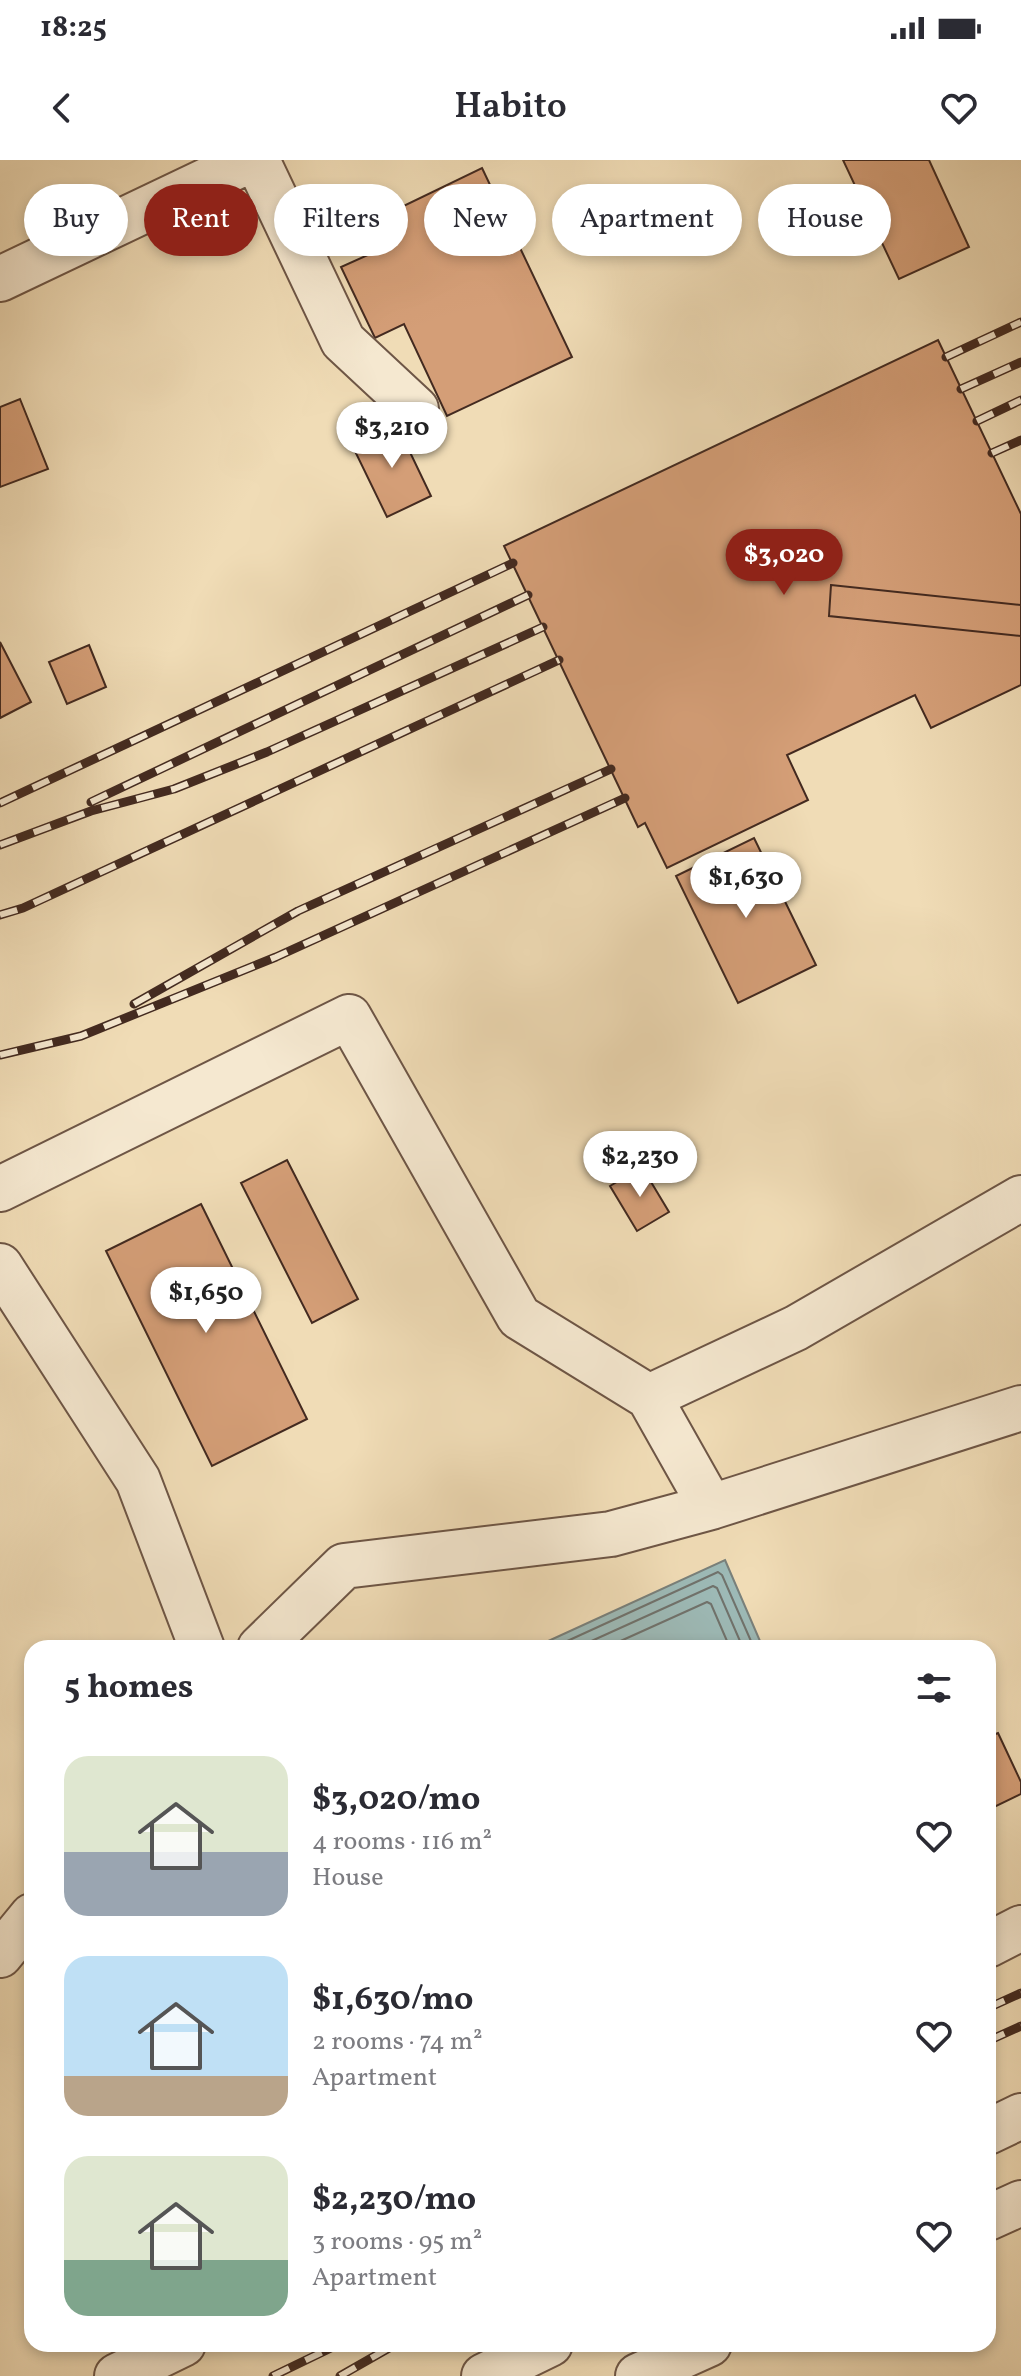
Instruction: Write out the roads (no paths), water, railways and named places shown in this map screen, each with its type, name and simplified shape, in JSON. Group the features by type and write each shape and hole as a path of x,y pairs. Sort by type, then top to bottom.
{"lane":[{"path":"0,279 250,160"},
{"path":"257,160 343,341 416,409"},
{"path":"0,1189 349,1017 519,1317 649,1397 711,1507"},
{"path":"649,1397 796,1328 1021,1198"},
{"path":"0,1266 138,1480 199,1640"},
{"path":"268,1640 344,1566 611,1534 711,1507 1021,1408"},
{"path":"0,1955 24,1926"},
{"path":"996,1941 1021,1928"},
{"path":"996,2128 1021,2116"},
{"path":"996,2214 1021,2203"},
{"path":"117,2376 166,2352"},
{"path":"484,2376 534,2352"},
{"path":"638,2376 691,2352"}],"water":[{"path":"725,1560 760,1640 550,1640"}],"railway":[{"path":"946,357 1021,322"},
{"path":"961,389 1021,362"},
{"path":"977,421 1021,400"},
{"path":"992,453 1021,440"},
{"path":"0,803 513,563"},
{"path":"91,802 528,595"},
{"path":"0,845 91,811 174,789 267,752 543,627"},
{"path":"0,915 23,908 559,660"},
{"path":"134,1004 298,911 611,769"},
{"path":"0,1055 81,1036 276,957 625,798"},
{"path":"996,2004 1021,1993"},
{"path":"996,2037 1021,2026"},
{"path":"273,2376 322,2352"},
{"path":"340,2376 382,2352"}]}
